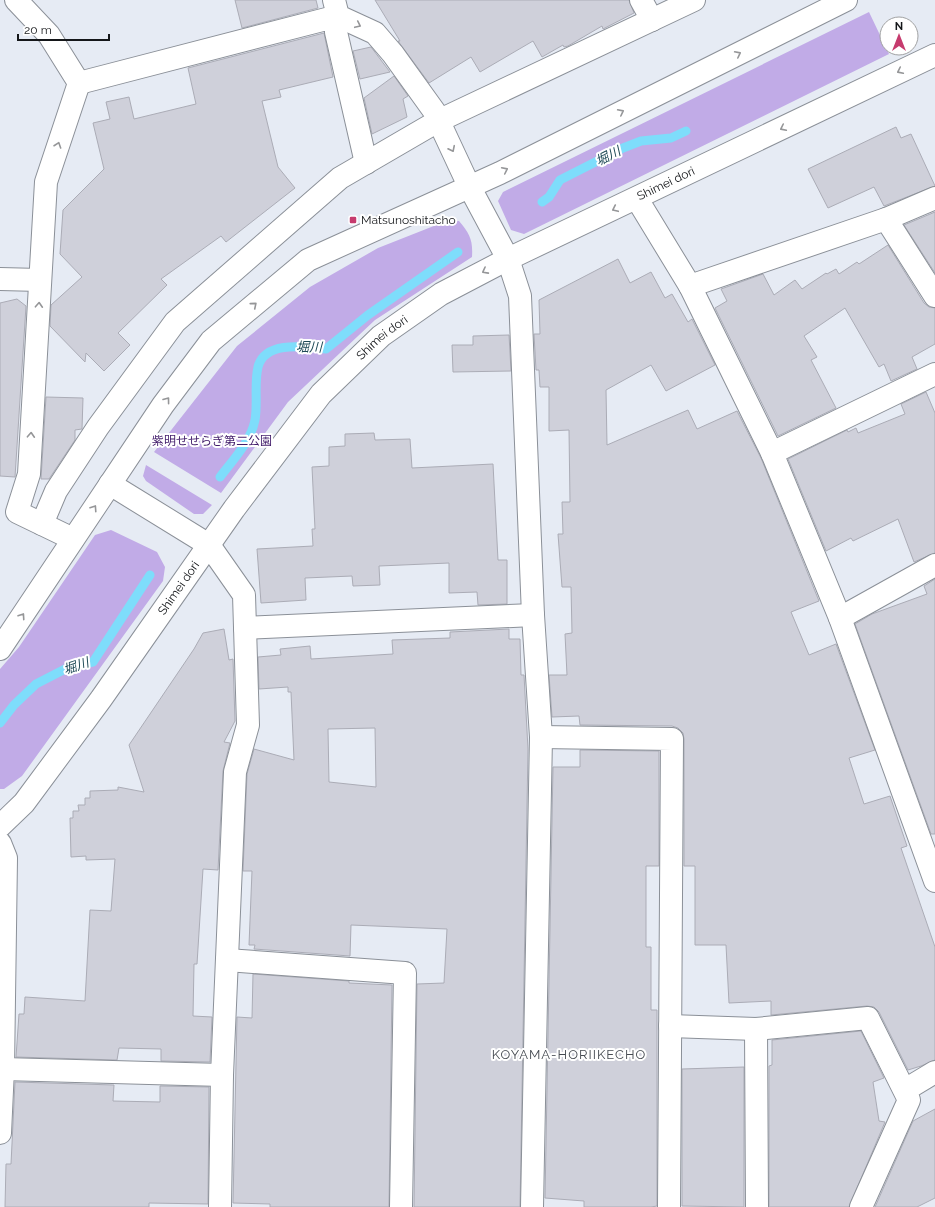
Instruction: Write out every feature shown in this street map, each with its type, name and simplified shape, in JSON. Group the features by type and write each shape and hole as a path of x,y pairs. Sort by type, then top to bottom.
{"street":[{"path":"16,0 49,35 79,83"},
{"path":"640,0 652,20"},
{"path":"42,524 60,484 98,427 175,322 340,178 438,121 694,0"},
{"path":"0,649 163,406 211,341 308,260 507,169 846,0"},
{"path":"79,83 336,8 375,33 393,54 434,112 469,186 508,260 520,296 532,615 541,737 532,1207"},
{"path":"336,8 336,32 366,163"},
{"name":"Shimei dori","path":"0,826 24,804 234,508 321,394 381,336 441,294 508,260 935,55"},
{"path":"74,539 42,524 9,512 29,474 46,182 79,83"},
{"path":"690,286 886,219 935,198"},
{"path":"637,199 690,286 772,453 840,618 935,881"},
{"path":"886,219 935,296"},
{"path":"0,279 40,280"},
{"path":"772,453 935,374"},
{"path":"110,484 209,545 244,595 248,725 235,772 222,1075 220,1207"},
{"path":"840,618 935,564"},
{"path":"245,628 532,615"},
{"path":"541,737 672,739 669,1207"},
{"path":"0,843 6,858 3,1069 0,1133"},
{"path":"227,960 405,973 401,1207"},
{"path":"670,1026 756,1029 868,1018 909,1100 861,1207"},
{"path":"756,1029 757,1207"},
{"path":"3,1069 222,1075"},
{"path":"905,1090 935,1072"}],"green space":[{"path":"869,12 879,33 879,56 885,56 524,234 511,230 498,201 503,192"},
{"name":"紫明せせらぎ第二公園","path":"449,220 459,221 466,230 472,246 472,257 375,320 288,402 221,493 154,452 237,346 310,287 378,248"},
{"path":"146,465 212,505 203,514 194,514 146,481 143,476"},
{"path":"111,530 157,552 165,567 163,581 22,776 4,789 0,789 0,669 19,647 95,535"}],"building":[{"path":"235,0 316,0 318,8 242,28"},
{"path":"375,0 629,0 634,13 603,29 602,26 568,46 564,47 563,45 542,57 533,41 480,72 471,57 429,83 398,41 400,41"},
{"path":"324,33 333,77 279,90 281,97 262,101 278,167 295,188 226,242 221,236 161,279 167,285 118,333 130,345 104,371 86,353 85,362 50,326 51,305 82,277 60,254 63,210 104,169 93,123 110,119 106,102 129,97 134,119 196,104 188,68"},
{"path":"371,47 390,72 360,79 353,51"},
{"path":"394,76 408,96 403,99 407,117 372,134 364,98"},
{"path":"896,127 901,138 911,134 935,186 884,206 874,187 828,208 808,169"},
{"path":"935,212 935,273 904,225"},
{"path":"888,245 924,303 929,307 935,308 935,344 912,357 917,369 891,381 884,364 879,367 845,308 804,336 817,357 811,360 836,408 778,436 715,308 727,301 721,289 763,274 774,295 795,280 802,289 826,273 827,274 836,269 839,274 857,262 859,264"},
{"path":"618,259 630,283 651,272 665,298 672,294 688,322 692,319 715,365 666,391 651,365 606,390 607,445 688,410 697,429 737,411 761,458 819,601 791,612 809,655 836,644 875,750 849,758 864,804 890,796 907,846 901,848 935,947 935,1060 921,1066 908,1070 879,1012 874,1007 867,1006 771,1015 771,1001 729,1003 726,945 695,945 695,866 684,866 683,733 678,728 672,726 580,725 579,716 552,717 549,675 567,675 565,634 572,633 571,587 562,587 558,534 563,534 562,502 570,502 569,430 549,431 549,387 540,387 539,370 536,370 534,334 540,334 539,300"},
{"path":"17,299 26,306 15,477 0,476 0,303"},
{"path":"509,335 511,371 453,372 452,345 473,345 473,336"},
{"path":"926,392 935,413 935,553 914,562 898,519 853,541 851,538 826,551 788,459 847,430 848,432 856,428 858,433 905,414 901,404"},
{"path":"46,397 83,398 82,429 75,430 75,440 49,479 41,479"},
{"path":"374,433 375,440 410,439 412,468 493,464 498,560 507,560 507,604 478,605 477,592 449,593 449,563 379,566 380,585 353,586 352,576 305,578 306,600 261,603 257,549 313,546 312,529 315,529 312,467 329,466 329,447 345,446 345,434"},
{"path":"935,579 935,834 931,834 855,624 872,614 927,594 924,586"},
{"path":"224,629 229,660 233,659 235,721 224,742 230,743 223,771 218,870 203,869 197,964 194,964 193,1016 212,1017 210,1062 161,1061 161,1049 119,1048 117,1060 16,1057 19,1014 24,1014 25,997 85,1001 90,910 111,911 115,859 86,860 86,856 71,857 70,818 73,818 73,811 79,811 78,805 85,805 85,798 90,798 90,791 118,790 118,787 144,792 129,745 194,649 203,633"},
{"path":"509,629 509,639 520,639 521,675 524,675 528,749 520,1207 414,1207 417,984 444,983 447,929 351,925 350,956 254,949 255,945 249,945 252,871 243,871 247,774 254,749 294,760 291,692 288,692 288,687 259,689 258,657 281,655 280,649 310,646 311,659 393,654 392,640 450,638 450,632","holes":["375,728 376,787 329,782 328,729"]},
{"path":"580,750 659,751 659,866 646,866 646,947 651,947 651,1010 657,1010 657,1206 651,1207 584,1207 584,1201 545,1198 553,767 580,767"},
{"path":"253,974 349,981 349,983 392,985 389,1207 270,1207 270,1204 233,1203 237,1017 252,1018"},
{"path":"861,1031 884,1078 873,1082 879,1121 885,1122 849,1207 769,1207 769,1066 772,1065 772,1040"},
{"path":"744,1067 744,1207 682,1206 682,1069"},
{"path":"15,1082 114,1085 113,1101 160,1102 160,1086 209,1087 208,1204 149,1203 149,1207 5,1207 6,1164 11,1164"},
{"path":"935,1109 935,1198 917,1207 875,1207 913,1121"}],"waterway":[{"name":"堀川","path":"542,202 549,197 560,180 623,148 641,141 671,138 686,131"},
{"name":"堀川","path":"220,477 246,443 253,428 256,414 257,373 262,358 277,349 287,347 326,349 368,315 458,252"},
{"name":"堀川","path":"0,723 14,705 36,684 71,666 93,662 150,575"}],"place":[{"name":"Matsunoshitacho","path":"353,220"}],"district":[{"name":"KOYAMA-HORIIKECHO","path":"569,1054"}]}
